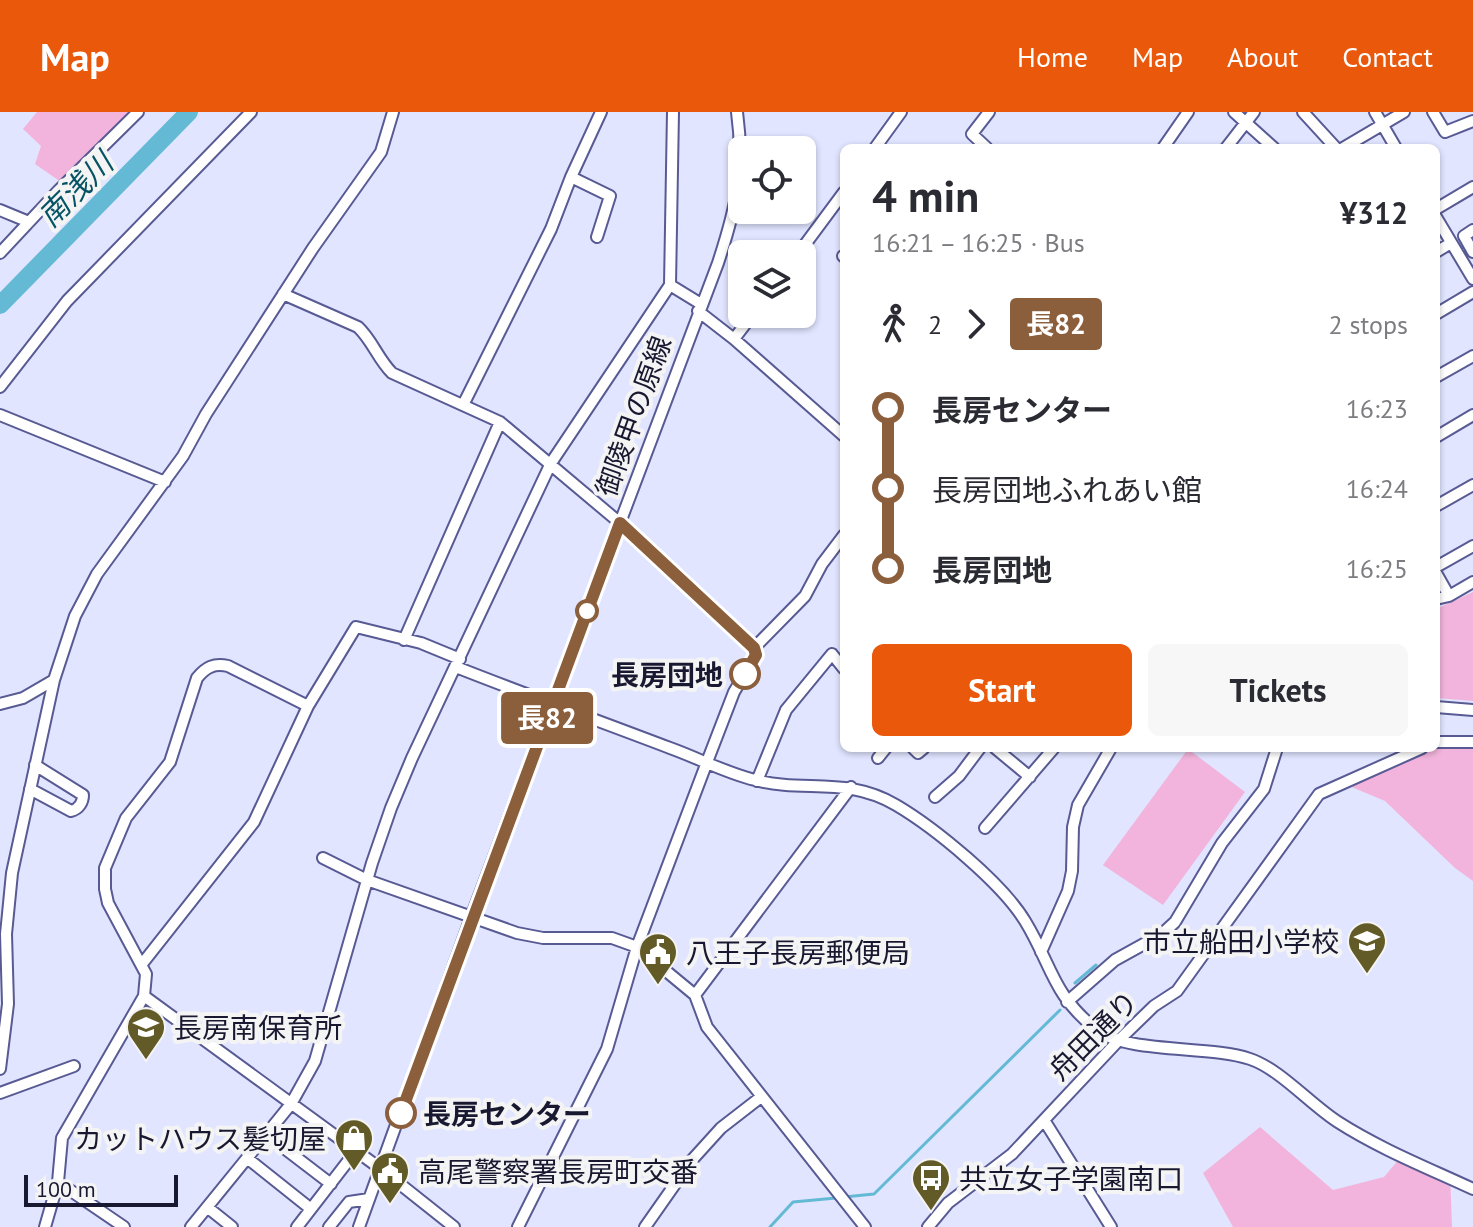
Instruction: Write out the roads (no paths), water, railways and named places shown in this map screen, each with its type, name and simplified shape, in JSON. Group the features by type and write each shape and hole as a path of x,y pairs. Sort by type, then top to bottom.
{"street":[{"path":"0,253 138,112"},
{"path":"0,387 82,284 251,112"},
{"path":"0,1069 8,1004 6,934 12,873 62,648 88,589 165,482 313,248 381,152 393,112"},
{"path":"463,405 551,229 601,112"},
{"path":"191,1227 291,1104 315,1061 391,808 551,463 670,285 673,112"},
{"name":"御陵甲の原線","path":"359,1227 472,915 718,263 737,195 742,150 737,112"},
{"path":"878,144 901,112"},
{"path":"983,144 972,134 989,112"},
{"path":"1166,144 1188,112"},
{"path":"1234,112 1270,144"},
{"path":"1229,144 1254,112"},
{"path":"1303,112 1332,144"},
{"path":"1375,112 1394,144"},
{"path":"1350,144 1404,112"},
{"path":"1433,112 1445,132 1473,121"},
{"path":"571,177 610,196 597,237"},
{"path":"1440,207 1473,187"},
{"path":"808,240 840,197"},
{"path":"0,210 29,222"},
{"path":"1440,224 1473,279"},
{"path":"1473,230 1464,236 1473,252"},
{"path":"1440,250 1451,243"},
{"path":"670,285 840,432"},
{"path":"1440,312 1473,292"},
{"path":"283,294 358,327 392,373 500,422 620,523 754,648 756,655 734,692 637,947 607,1049 518,1227"},
{"path":"734,339 742,328"},
{"path":"1440,375 1473,356"},
{"path":"0,415 165,482"},
{"path":"1440,435 1473,415"},
{"path":"404,640 500,422"},
{"path":"1440,504 1473,485"},
{"path":"754,648 805,596 822,564 840,540"},
{"path":"1440,567 1473,546"},
{"path":"1440,578 1449,596"},
{"path":"1440,598 1473,582"},
{"path":"142,964 254,822 308,706 356,627 421,643 552,705 757,781 863,789 897,806 988,877 1008,898 1025,921 1067,1002 1102,1034 1119,1040 1211,1051 1252,1060 1292,1086 1340,1124 1473,1189"},
{"path":"757,781 786,710 832,654 840,664"},
{"path":"45,1227 58,1182 62,1138 144,996 147,984 142,964 108,903 105,889 105,868 126,818 170,762 197,678 205,669 218,664 308,706"},
{"path":"0,704 23,698 54,680"},
{"path":"1440,707 1473,710"},
{"path":"1440,742 1473,742"},
{"path":"878,758 883,752"},
{"path":"935,797 959,776 977,752"},
{"path":"1000,752 1030,777"},
{"path":"985,828 1051,752"},
{"path":"1041,952 1052,921 1068,891 1072,871 1073,827 1078,805 1109,752"},
{"path":"1067,1002 1115,960 1162,934 1175,922 1222,843 1264,789 1276,752"},
{"name":"舟田通り","path":"928,1227 948,1203 995,1169 1154,1006 1179,988 1319,794 1413,752"},
{"path":"30,789 71,811 76,810 83,800 83,795 35,765"},
{"path":"695,995 851,787"},
{"path":"323,858 367,880 530,936 612,938 637,947 695,995 707,1027 865,1227"},
{"path":"144,996 381,1169 454,1227"},
{"path":"0,1093 74,1066"},
{"path":"645,1227 692,1160 721,1128 761,1097"},
{"path":"1044,1120 1111,1227"},
{"path":"267,1135 331,1184"},
{"path":"297,1227 355,1152"},
{"path":"247,1158 311,1209"},
{"path":"58,1182 124,1227"},
{"path":"329,1227 349,1202 369,1199"},
{"path":"207,1207 232,1227"}],"waterway":[{"name":"南浅川","path":"0,305 189,112"},
{"path":"1075,983 1096,965"},
{"path":"844,1197 874,1194 1060,1010"},
{"path":"770,1227 793,1202 836,1198"}],"place":[{"name":"長房団地","path":"745,674"},
{"name":"市立船田小学校","path":"1367,975"},
{"name":"八王子長房郵便局","path":"658,986"},
{"name":"長房南保育所","path":"146,1061"},
{"name":"長房センター","path":"401,1113"},
{"name":"カットハウス髪切屋","path":"354,1172"},
{"name":"高尾警察署長房町交番","path":"390,1205"},
{"name":"共立女子学園南口","path":"931,1212"}]}
